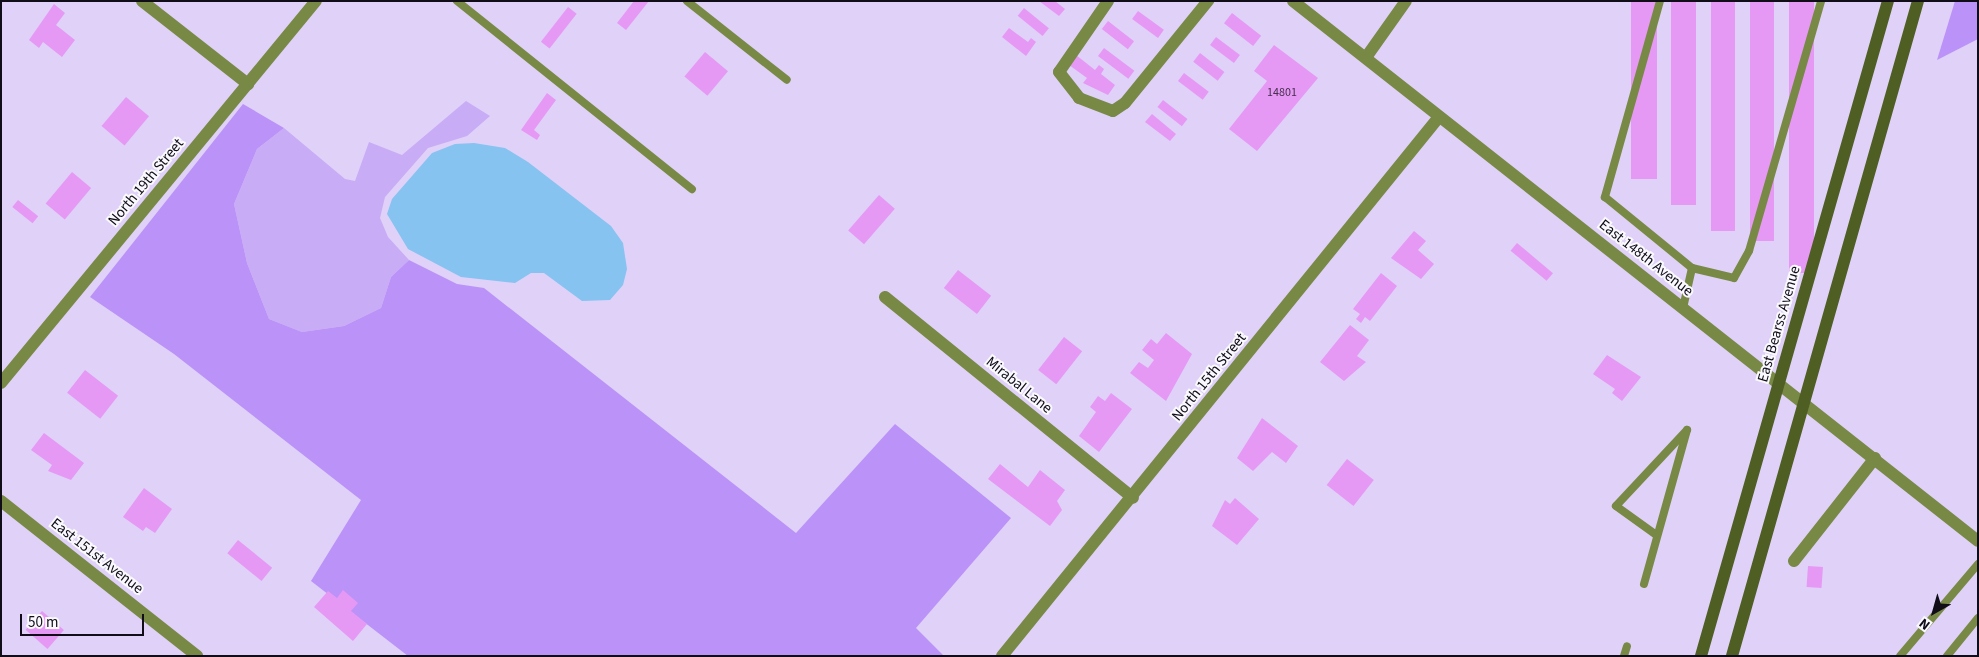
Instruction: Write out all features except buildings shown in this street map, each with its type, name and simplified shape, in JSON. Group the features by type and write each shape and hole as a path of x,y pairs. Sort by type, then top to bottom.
{"main road":[{"name":"East Bearss Avenue","path":"1701,656 1888,1"},
{"path":"1732,656 1918,1"}],"street":[{"path":"142,1 248,84"},
{"name":"North 19th Street","path":"1,383 316,1"},
{"path":"1108,1 1059,72 1079,98 1112,111 1125,103 1208,1"},
{"name":"East 148th Avenue","path":"1294,1 1367,56 1439,117 1804,402 1978,541"},
{"path":"1367,56 1406,1"},
{"name":"North 15th Street","path":"1002,656 1133,498 1439,117"},
{"name":"Mirabal Lane","path":"885,298 1133,498"},
{"path":"1794,562 1875,458"},
{"name":"East 151st Avenue","path":"1,501 197,656"}],"lane":[{"path":"457,1 692,189"},
{"path":"687,1 787,80"},
{"path":"1660,1 1605,197 1692,268 1734,278 1749,250 1821,1"},
{"path":"1683,308 1692,268"},
{"path":"1644,584 1655,534 1687,430 1616,506 1655,534"},
{"path":"1900,656 1978,564"},
{"path":"1947,656 1978,618"},
{"path":"1624,656 1627,646"}],"shaded area":[{"path":"1955,1 1978,1 1978,39 1937,60"},
{"path":"466,101 490,116 467,136 428,148 385,197 380,218 388,237 409,260 391,277 381,308 344,326 302,332 269,319 247,263 234,204 257,149 284,128 345,179 355,181 369,142 402,155"},
{"path":"243,104 284,128 257,149 234,204 247,263 269,319 302,332 344,326 381,308 391,277 409,260 457,284 484,288 796,533 895,424 1011,518 916,628 944,656 408,656 311,581 361,500 174,354 90,297"}],"water":[{"path":"474,143 505,148 528,162 611,226 623,243 627,269 623,285 610,300 582,301 544,273 531,273 515,283 461,277 408,249 387,214 392,199 432,153 455,144"}]}
